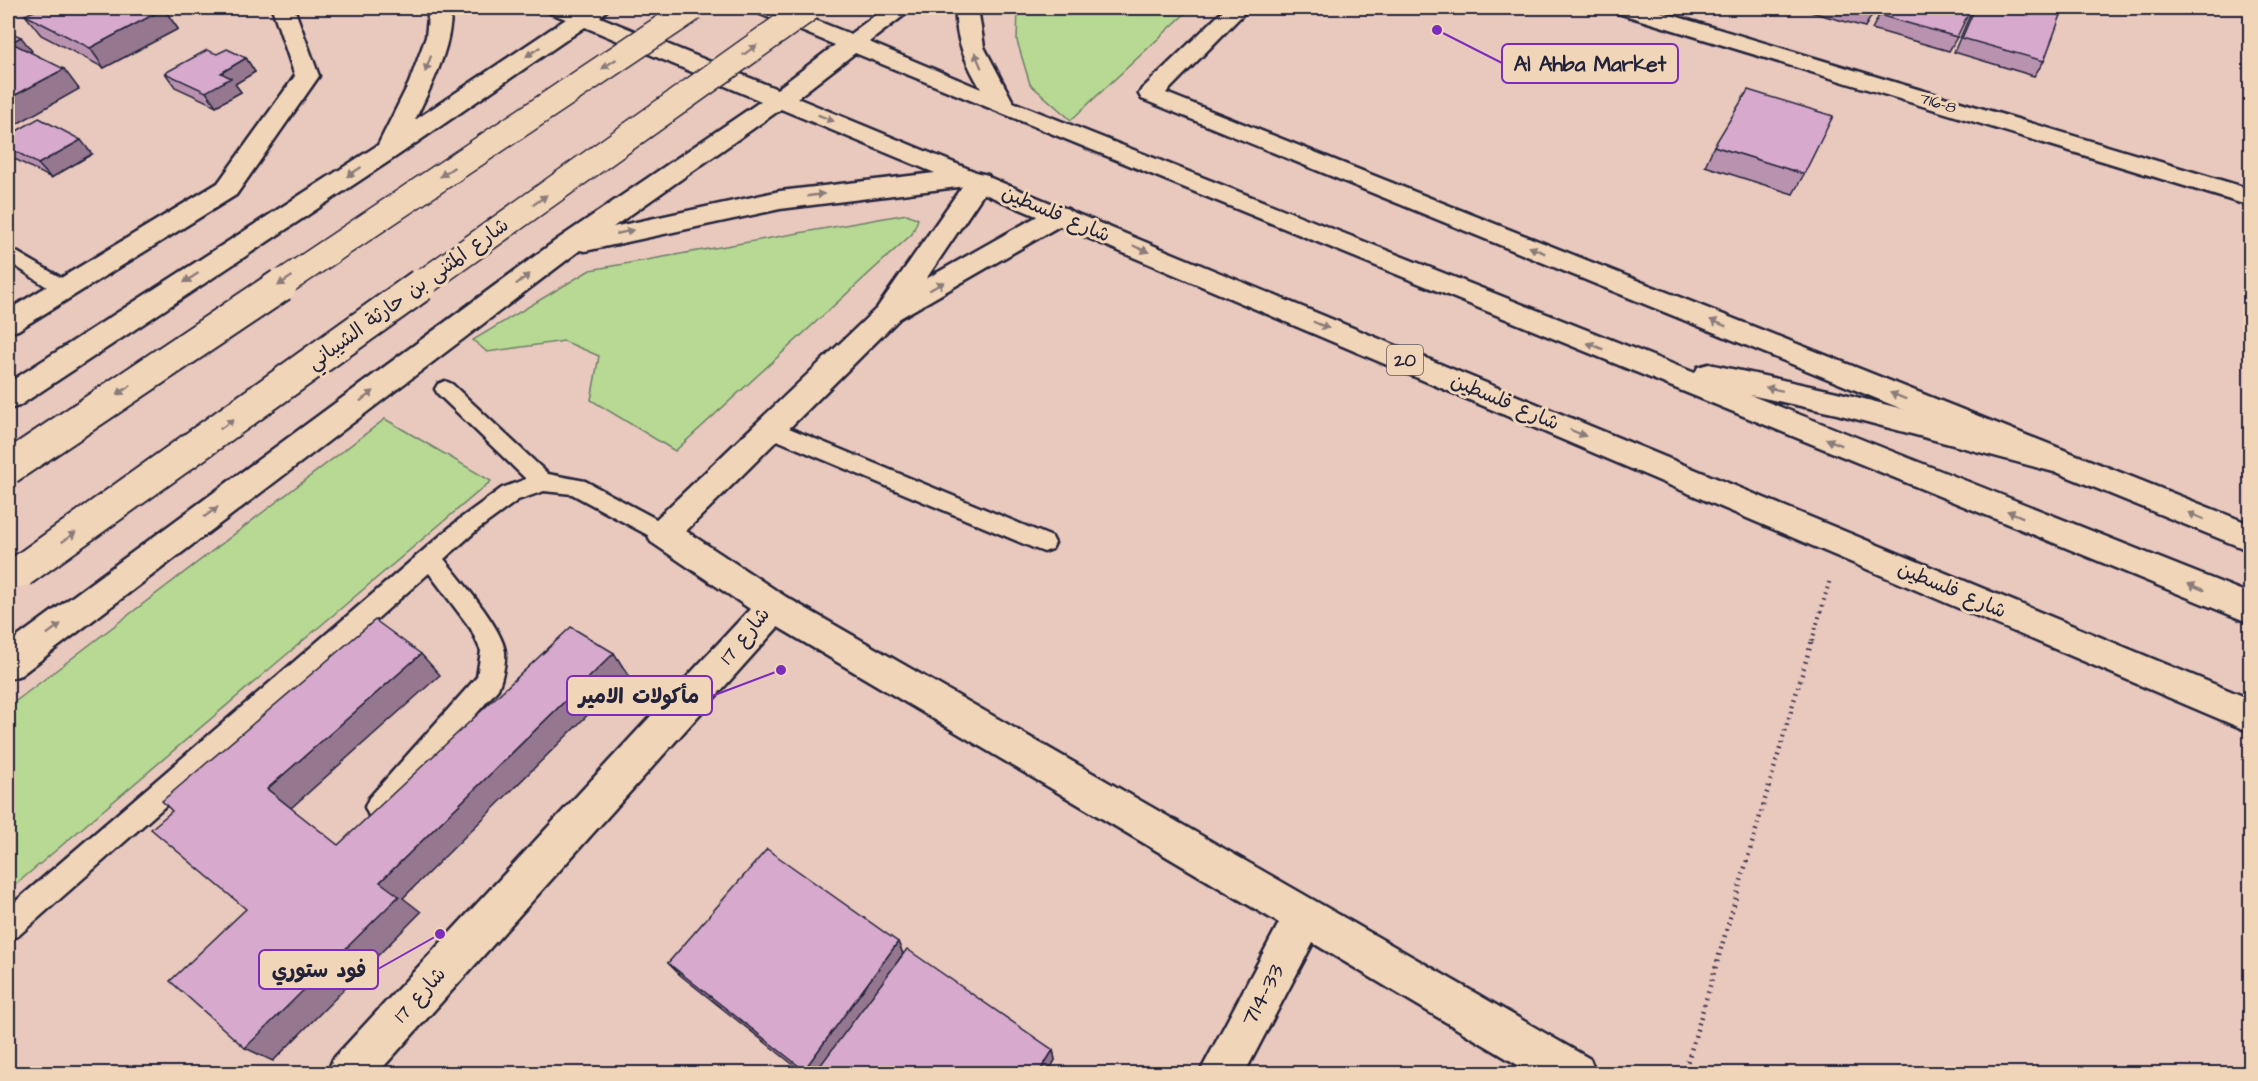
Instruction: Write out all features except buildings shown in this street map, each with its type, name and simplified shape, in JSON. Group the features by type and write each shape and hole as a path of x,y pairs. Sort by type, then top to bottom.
{"main road":[{"path":"8,323 227,189 307,76 283,8"},
{"path":"388,150 428,65 438,37 440,8"},
{"path":"8,468 693,8"},
{"path":"766,8 1004,107 2250,609"},
{"name":"شارع المثنى بن حارثة الشيباني","path":"14,576 809,8"},
{"path":"8,664 568,245 780,99 899,8"},
{"path":"967,8 969,39 983,72 1004,107"},
{"path":"1239,8 1151,94 2250,538"},
{"name":"716-8","path":"1626,8 2250,198"},
{"path":"8,398 388,150 580,11"},
{"name":"شارع فلسطين","path":"580,11 780,99 2250,716"},
{"path":"568,245 780,200 974,179"},
{"path":"663,533 887,315 974,179"},
{"path":"887,315 1059,215"},
{"path":"1631,360 1837,403 2054,460"},
{"name":"شارع 17","path":"348,1074 774,607 663,533"},
{"path":"774,607 1575,1074"},
{"name":"714-33","path":"1220,1074 1305,917"}],"lane":[{"path":"8,254 63,288"},
{"path":"445,389 543,482"},
{"path":"772,429 1044,543"},
{"path":"8,926 469,525 510,494 543,482 560,483 577,488 663,533"},
{"path":"378,807 489,681 493,651 480,623 431,559"}],"path":[{"path":"1684,1074 1840,543"}],"green space":[{"path":"1018,8 1191,8 1071,120 1030,84 1017,41"},
{"path":"907,214 918,219 912,234 675,451 591,400 599,356 564,341 487,352 473,340 590,270"},
{"path":"385,419 491,481 8,891 8,707"}],"place":[{"name":"Al Ahba Market","path":"1437,30"},
{"name":"مأكولات الامير","path":"781,670"},
{"name":"فود ستوري","path":"440,934"}]}
